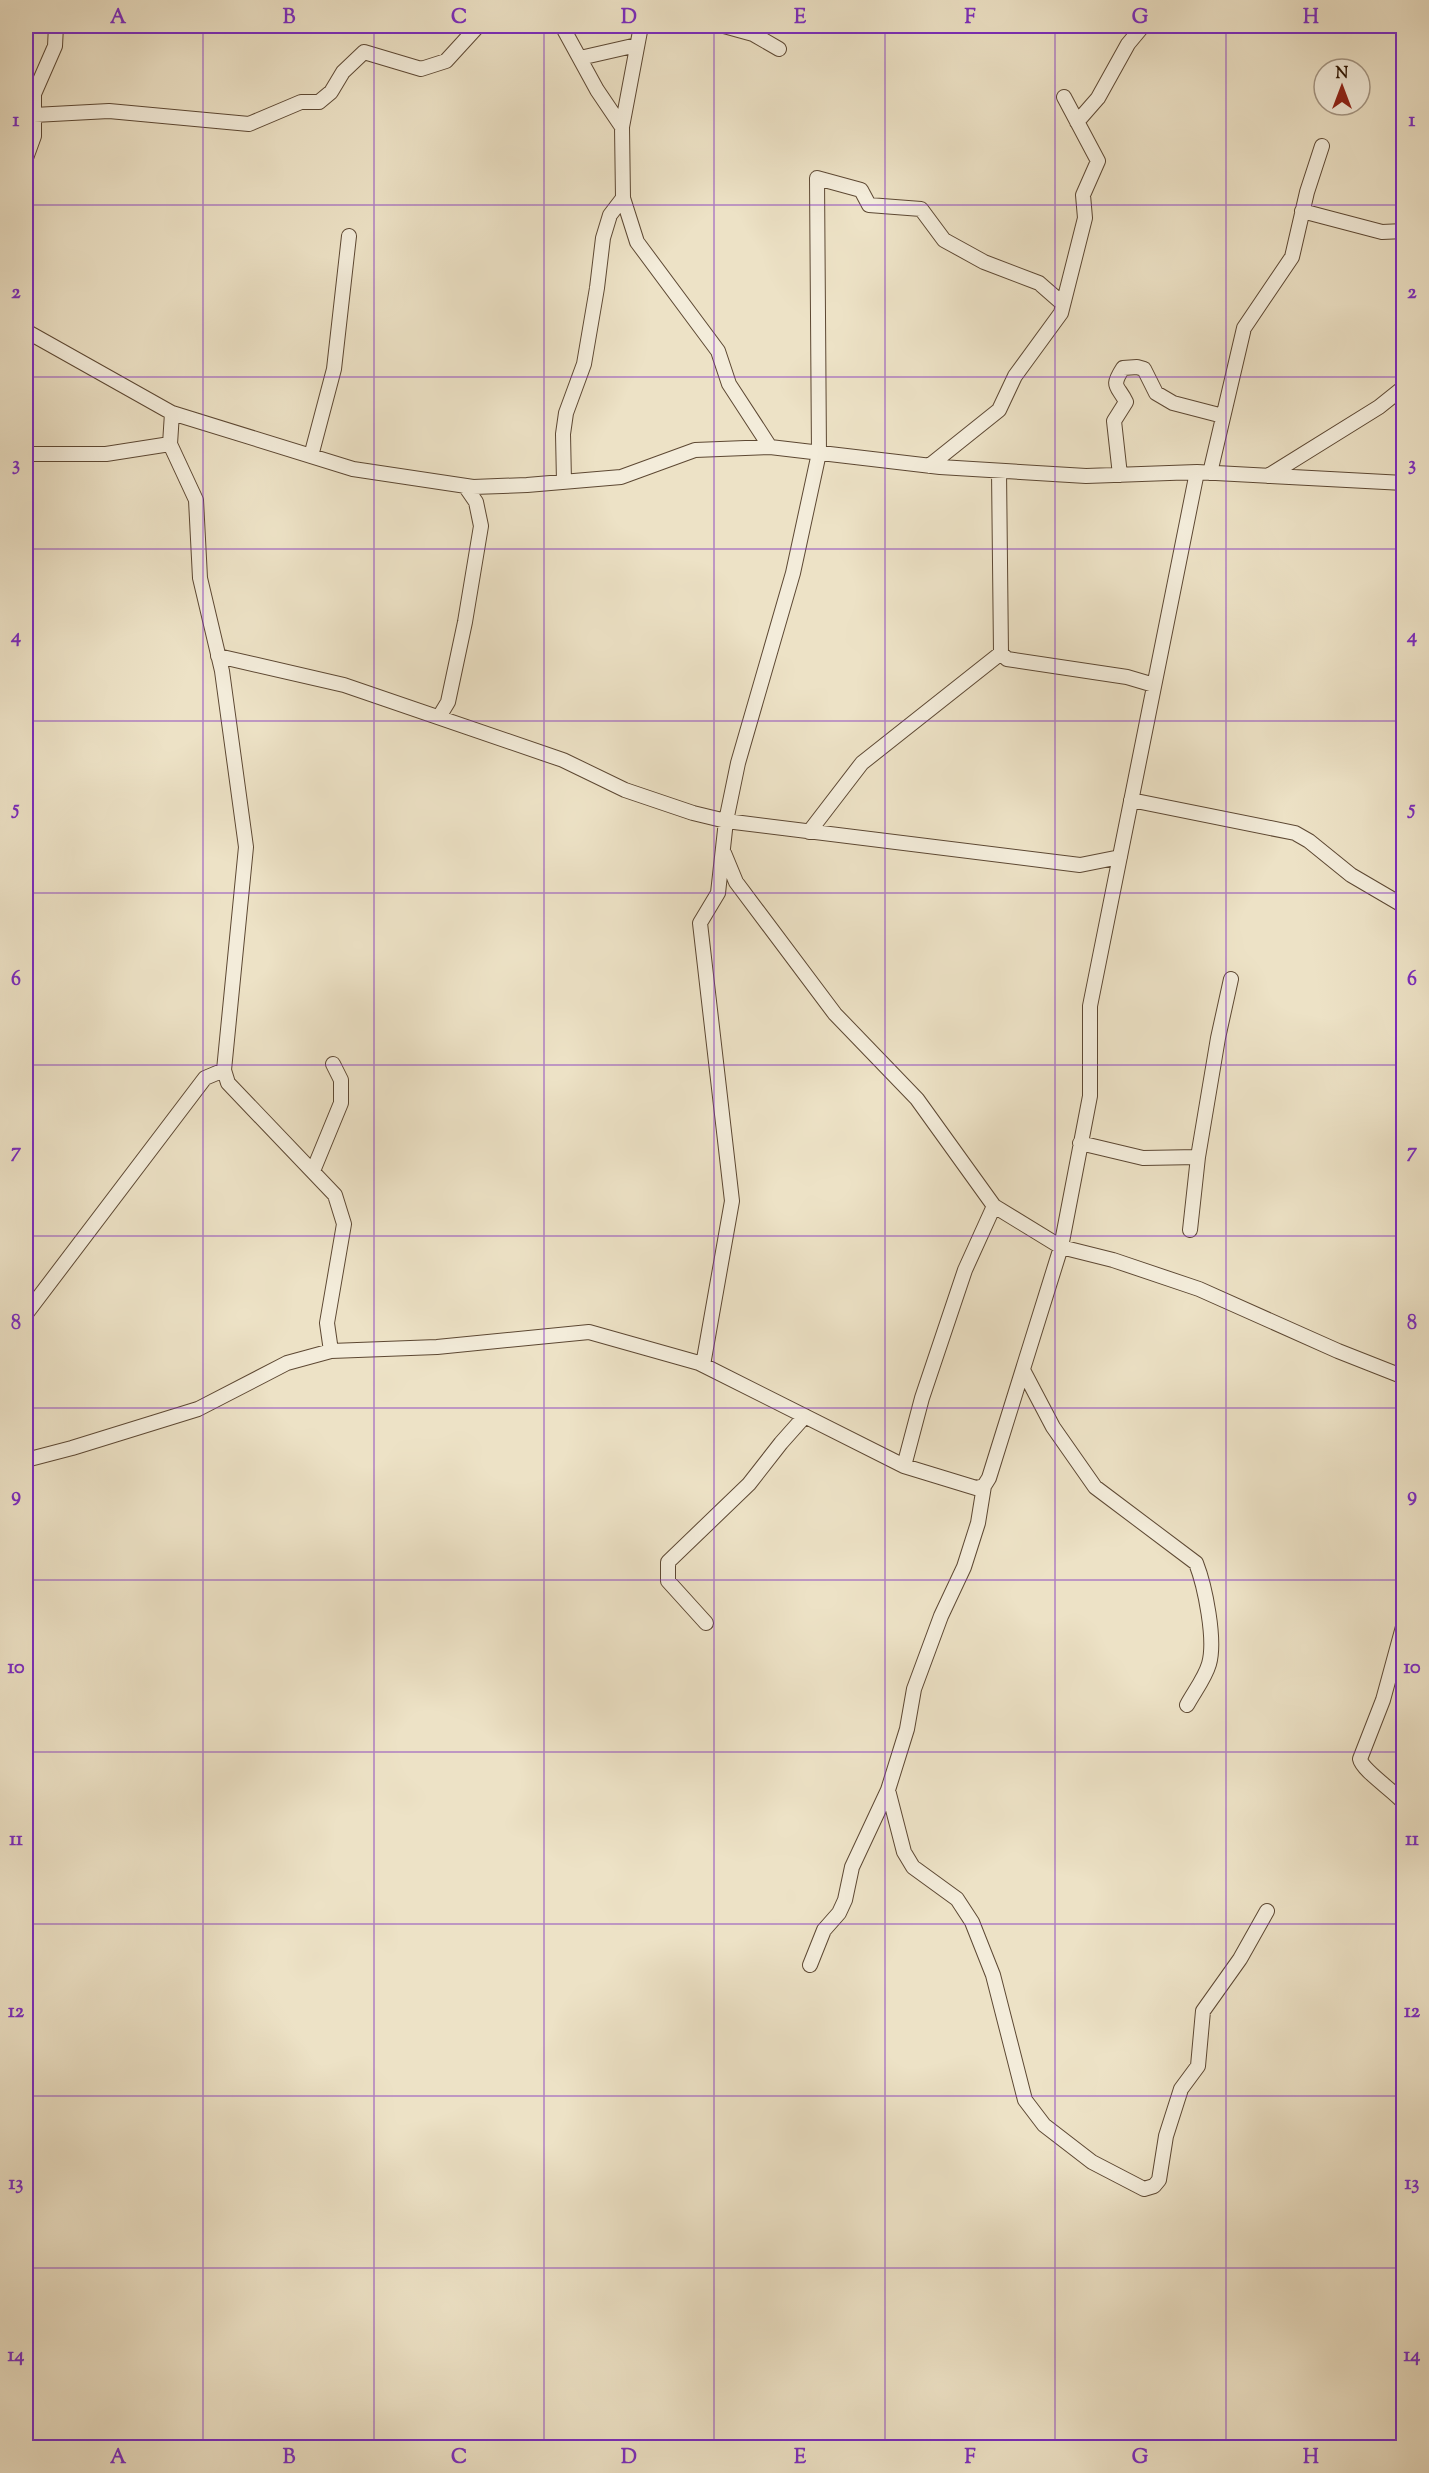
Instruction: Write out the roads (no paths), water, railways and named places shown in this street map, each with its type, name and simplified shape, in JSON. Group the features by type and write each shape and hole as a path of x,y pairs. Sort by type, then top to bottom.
{"street":[{"path":"26,158 34,136 34,94 54,46 56,26"},
{"path":"34,115 109,111 249,124 301,102 319,102 331,92 343,72 364,52 422,69 446,61 478,26"},
{"path":"562,26 597,90 622,127"},
{"path":"641,26 622,127 623,198 637,242 718,351 729,384 770,447"},
{"path":"724,26 753,34 779,49"},
{"path":"1077,122 1098,98 1128,44 1143,26"},
{"path":"580,58 637,45"},
{"path":"929,466 999,410 1015,376 1061,313 1085,218 1083,195 1098,161 1064,97"},
{"path":"810,1965 824,1930 842,1907 852,1867 888,1790 908,1729 914,1689 941,1616 964,1567 978,1523 984,1486 990,1478 1061,1247 1089,1096 1089,1006 1154,685 1204,472 1223,416 1244,328 1292,257 1302,211 1322,146"},
{"path":"703,1365 732,1201 700,923 718,893 726,821 738,763 793,573 819,453 817,178 861,190 869,205 921,209 944,240 984,262 1039,283 1063,304"},
{"path":"564,482 563,434 566,413 584,364 603,238 610,214 623,198"},
{"path":"1302,211 1382,232 1404,231"},
{"path":"311,456 334,369 349,236"},
{"path":"26,331 172,413 353,469 465,486 527,485 621,477 695,450 770,447 929,466 1086,477 1204,472 1404,483"},
{"path":"1120,475 1114,421 1125,402 1115,384 1123,368 1143,369 1156,393 1179,406 1223,416"},
{"path":"1268,476 1379,407 1404,387"},
{"path":"172,413 170,444 196,500 200,578 222,671 246,847 224,1070 228,1083 335,1195 344,1224 327,1323 331,1351"},
{"path":"26,454 106,454 170,444"},
{"path":"999,471 1000,653 1007,659 1117,676 1154,685"},
{"path":"439,717 448,702 481,526 476,502 465,486"},
{"path":"809,832 862,763 1000,653"},
{"path":"218,656 344,685 563,760 625,790 693,813 726,821 1080,866 1120,857"},
{"path":"1131,800 1294,833 1309,841 1351,876 1404,906"},
{"path":"723,851 736,882 836,1014 916,1099 994,1206 1061,1247 1113,1260 1199,1289 1329,1347 1404,1377"},
{"path":"1190,1230 1198,1157 1218,1038 1231,979"},
{"path":"313,1171 341,1103 341,1080 333,1064"},
{"path":"26,1314 205,1078 224,1070"},
{"path":"1080,1143 1143,1158 1198,1157"},
{"path":"904,1466 922,1398 965,1270 994,1206"},
{"path":"26,1460 198,1409 287,1363 331,1351 437,1347 589,1332 703,1365 904,1466 976,1488 984,1486"},
{"path":"1023,1370 1053,1427 1095,1487 1196,1563 1203,1581 1212,1640 1206,1672 1187,1705"},
{"path":"706,1623 668,1581 668,1562 749,1484 805,1416"},
{"path":"1404,1623 1383,1700 1360,1759 1364,1769 1383,1782 1404,1803"},
{"path":"888,1790 904,1852 913,1867 957,1899 972,1922 993,1975 1025,2100 1044,2125 1092,2162 1144,2189 1154,2186 1159,2180 1166,2136 1181,2089 1198,2066 1203,2011 1240,1959 1267,1911"}]}
